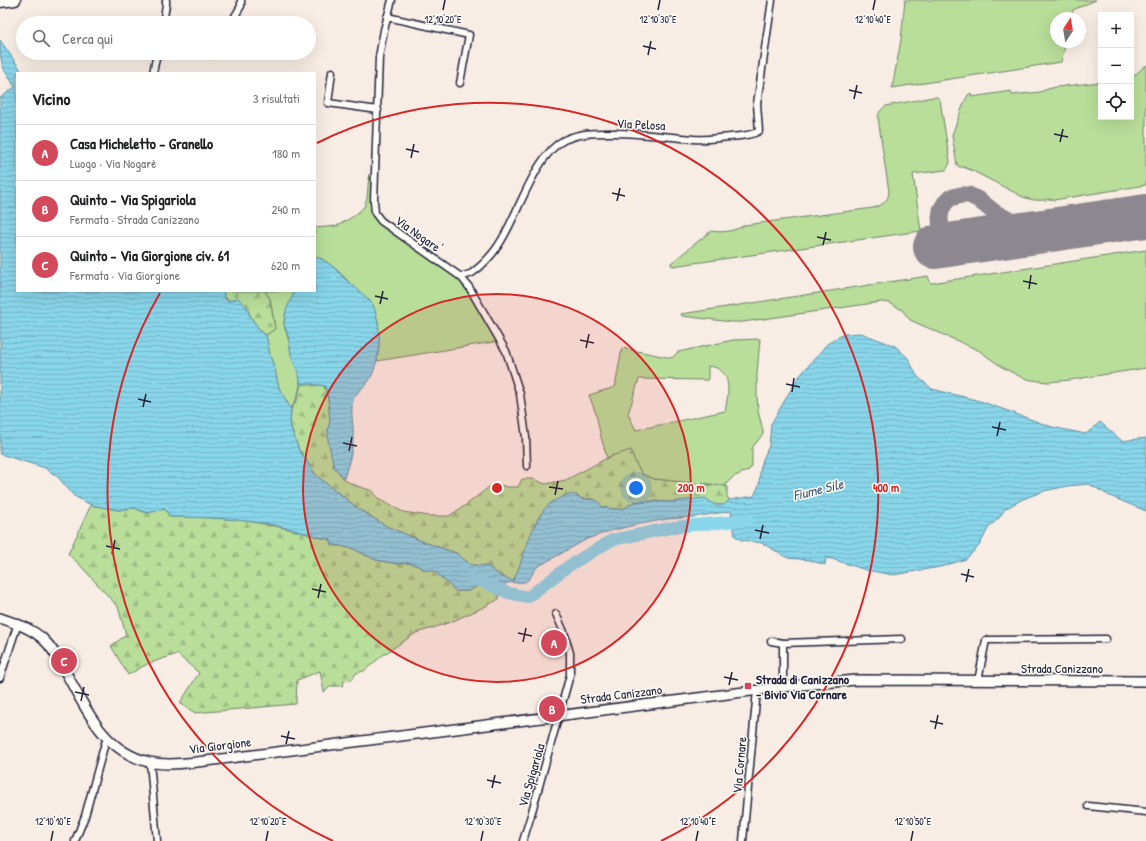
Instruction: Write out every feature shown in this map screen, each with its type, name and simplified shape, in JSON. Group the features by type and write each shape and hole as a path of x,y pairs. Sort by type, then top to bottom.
{"main road":[{"path":"8,0 0,2 15,0"}],"street":[{"path":"164,16 166,0"},
{"path":"235,16 240,6 241,0"},
{"name":"Via Nogare'","path":"392,0 379,57 374,200 375,212 382,221 461,277 469,287 506,351 520,394 526,437 527,466"},
{"name":"Via Pelosa","path":"461,277 472,273 492,254 508,228 542,162 553,148 562,141 573,136 590,132 632,133 693,139 710,139 746,135 759,131 757,104 772,0"},
{"path":"387,17 469,36 460,83"},
{"path":"153,72 156,60"},
{"path":"332,72 328,103 378,110"},
{"name":"Via Spigariola","path":"523,841 570,675 570,653 564,632 556,614"},
{"name":"Via Giorgione","path":"0,618 18,623 29,629 42,638 53,649 90,717 98,728 121,750 135,758 167,764 206,761 342,744"},
{"path":"0,678 18,623"},
{"path":"771,641 902,639"},
{"path":"978,681 986,640 1106,639"},
{"path":"783,642 783,687"},
{"name":"Strada Canizzano","path":"342,744 757,690 856,680 1146,680"},
{"name":"Via Cornare","path":"743,841 757,690"},
{"path":"76,841 85,816 105,743 108,739"},
{"path":"150,762 157,841"},
{"path":"1088,806 1146,812"}],"green space":[{"path":"905,0 1096,0 1073,10 1072,12 1050,12 1050,48 1064,48 1061,62 892,88 901,40"},
{"path":"1146,65 1146,185 1054,200 1036,200 1021,196 971,170 959,167 957,165 952,136 964,103 968,95 971,93 972,97 1011,91 1012,95 1040,92 1056,87 1098,82 1098,120 1134,120 1134,75"},
{"path":"937,97 940,100 950,162 946,170 913,174 921,231 673,266 671,265 671,263 711,231 729,231 745,225 873,208 882,204 886,201 889,192 878,118 880,112 886,106"},
{"path":"369,174 375,211 457,273 500,341 377,361 379,345 378,321 372,305 336,269 322,259 316,257 316,228 337,226 354,216 364,207 367,198"},
{"path":"1146,250 1146,368 1070,380 1048,382 1021,377 1002,367 978,350 910,320 902,310 890,303 881,302 743,322 682,316 681,314 928,276 931,283"},
{"path":"223,292 266,292 270,299 275,329 266,335 254,323 247,307 224,298"},
{"path":"266,292 294,292 284,319 284,327 300,381 298,395 291,409 279,388 266,335 275,329 270,299"},
{"path":"760,339 757,396 758,411 763,434 752,448 752,466 749,470 733,477 726,484 727,487 721,485 654,479 642,474 635,462 611,456 607,458 596,414 589,395 615,387 622,348 672,358 678,352 733,340","holes":["708,366 722,371 727,382 728,397 725,411 636,430 628,414 639,379 708,380"]},
{"path":"301,384 324,386 328,398 330,420 328,430 334,467 346,481 373,491 380,500 403,512 429,516 449,516 494,483 507,487 518,487 522,479 534,479 545,484 566,480 611,456 631,450 635,462 642,474 654,479 721,485 727,487 727,496 729,500 724,505 686,501 634,502 623,509 613,509 602,507 594,499 582,499 576,495 540,515 513,581 500,576 488,566 471,565 456,553 424,542 386,526 360,510 316,475 299,450 290,425 291,409 297,400"},
{"path":"91,505 118,510 134,508 147,513 165,509 170,517 235,520 261,523 288,529 331,540 331,544 354,549 376,560 398,564 410,563 425,570 434,571 456,591 468,591 485,582 491,586 493,591 500,593 499,599 453,621 416,633 383,655 364,671 356,673 352,680 344,681 343,686 331,686 324,692 320,671 297,680 296,704 195,713 180,703 199,673 177,654 147,664 128,675 111,646 126,635 118,607 68,554"}],"water":[{"path":"0,40 22,72 16,72 16,292 223,292 224,298 229,301 238,298 247,307 250,316 261,332 266,335 279,388 291,409 290,425 299,450 316,475 360,510 386,526 424,542 456,553 471,565 488,566 500,576 513,581 538,518 552,502 568,495 575,495 582,499 596,500 602,507 613,509 623,509 634,502 669,502 705,498 715,505 724,505 729,500 754,496 759,485 763,459 769,446 771,424 797,379 827,344 844,334 861,333 895,346 908,358 917,376 932,389 980,401 1052,427 1086,434 1100,422 1122,441 1146,438 1146,511 1110,496 1089,484 1068,486 1044,491 1023,499 1005,509 999,518 989,527 979,546 966,559 940,567 893,575 866,570 826,558 825,565 810,560 788,558 762,543 741,540 735,536 731,511 694,517 667,519 610,531 587,539 537,567 529,579 525,582 506,583 500,593 492,591 491,586 485,582 468,591 456,591 434,571 425,570 410,563 398,564 376,560 354,549 331,544 331,540 274,525 248,521 196,517 170,517 165,509 147,513 134,508 118,510 91,505 74,496 58,477 45,468 0,454 0,98 15,87 6,73 1,61"},
{"path":"316,257 331,265 360,291 373,305 376,313 379,331 377,360 369,380 356,394 353,400 353,442 344,478 334,467 328,440 330,420 328,398 325,386 301,384 291,355 289,339 284,324 286,310 294,292 316,292"}],"waterway":[{"name":"Fiume Sile","path":"471,577 508,593 528,597 570,565 612,540 675,527 748,520"}],"taxiway":[{"path":"965,243 954,241 941,230 941,210 950,198 961,195 969,195 979,200 994,212 1007,219 1026,226 1057,229"}],"runway":[{"path":"935,247 1146,216"}],"place":[{"name":"Casa Micheletto - Granello","path":"554,643"},
{"name":"Quinto - Via Giorgione civ. 61","path":"64,661"},
{"name":"Strada di Canizzano - Bivio Via Cornare","path":"748,686"},
{"name":"Quinto - Via Spigariola","path":"552,709"}]}
